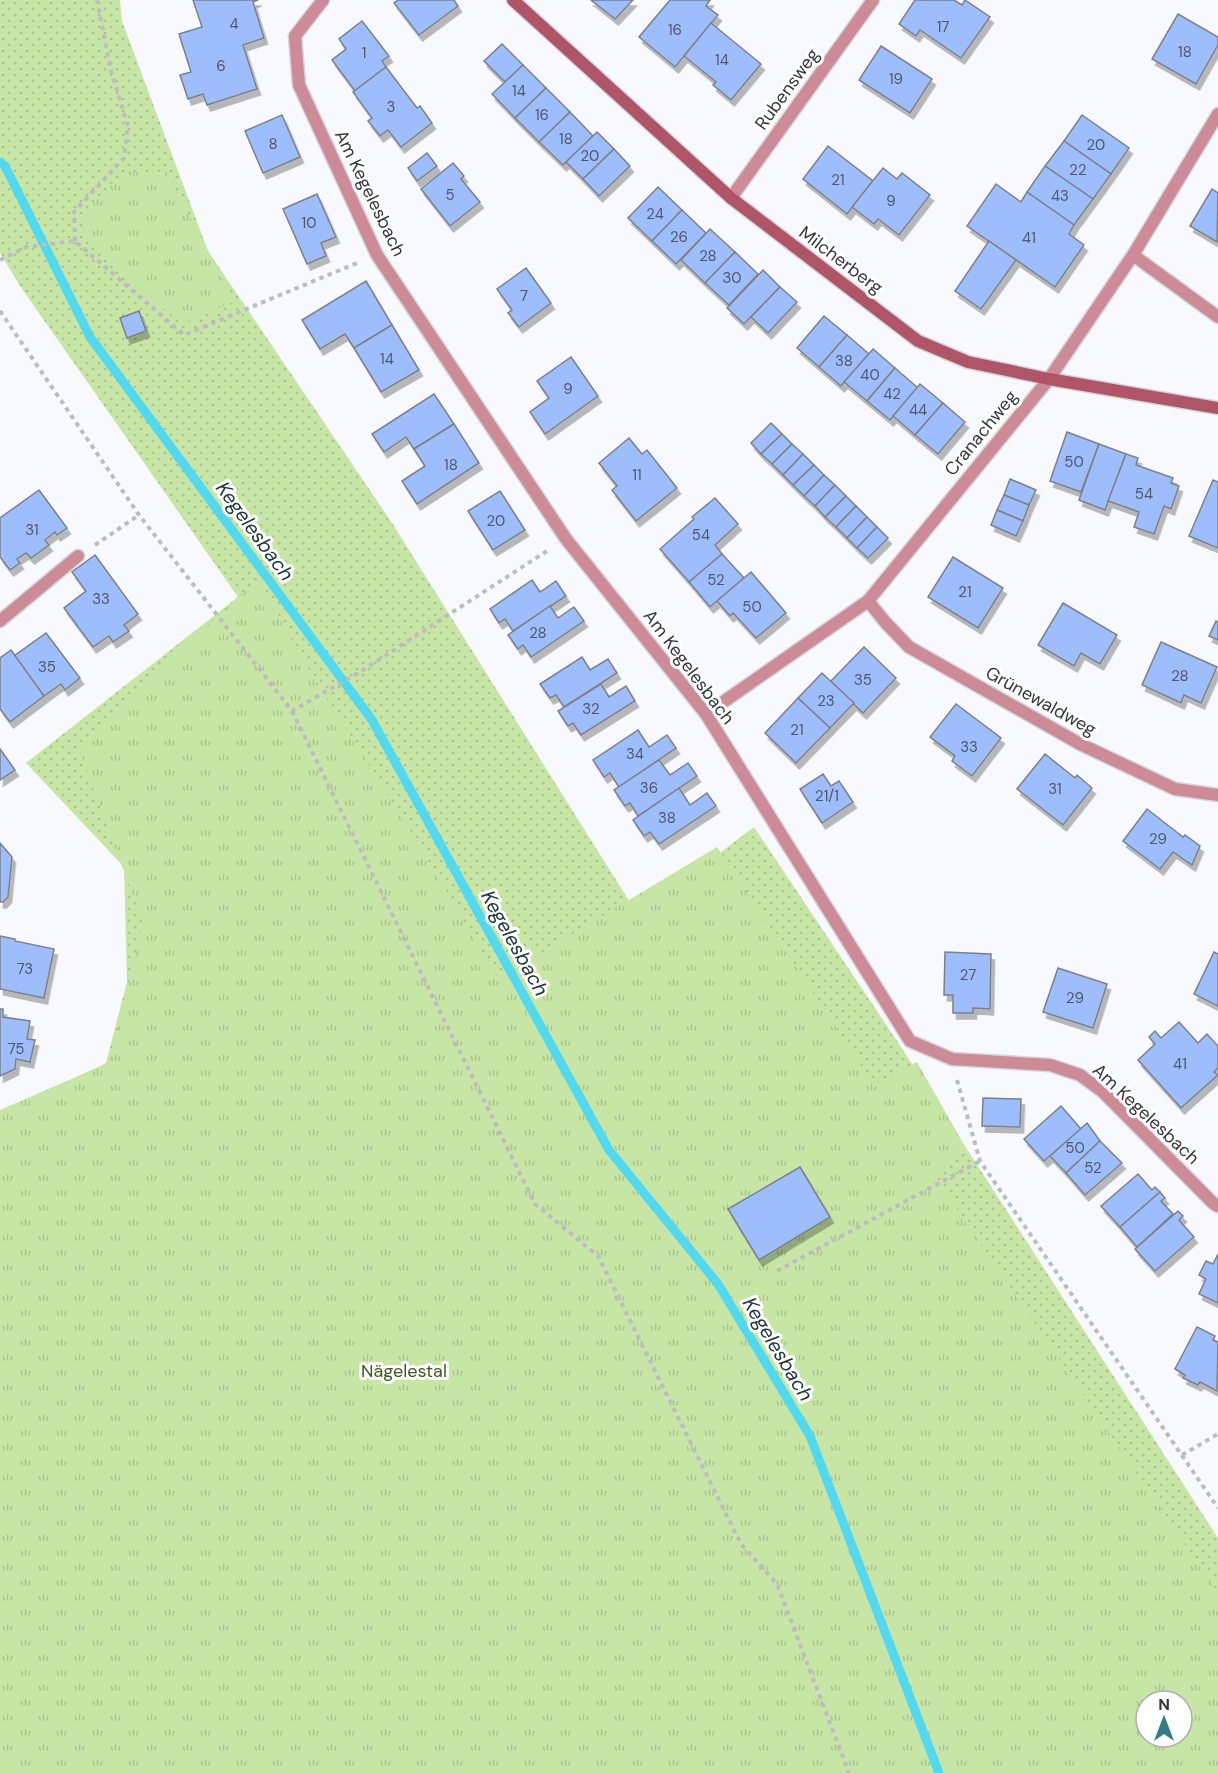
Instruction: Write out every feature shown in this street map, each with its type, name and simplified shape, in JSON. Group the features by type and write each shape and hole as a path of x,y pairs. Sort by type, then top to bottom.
{"street":[{"name":"Am Kegelesbach","path":"323,0 295,36 299,86 377,255 566,539 706,714 910,1041 951,1059 1050,1065 1080,1075 1102,1092 1218,1206"},
{"name":"Milcherberg","path":"513,0 730,198 918,341 969,362 1049,379 1218,408"},
{"name":"Rubensweg","path":"730,198 873,0"},
{"name":"Cranachweg","path":"706,714 868,601 1049,379 1133,255 1218,114"},
{"path":"1133,255 1218,316"},
{"path":"0,621 78,556"},
{"name":"Grünewaldweg","path":"868,601 909,647 1080,744 1174,789 1218,795"}],"path":[{"path":"97,0 111,71 128,126 124,158 74,212 75,241 184,335 377,255"},
{"path":"0,260 26,247 75,241"},
{"path":"0,311 139,515 292,711 535,1204 598,1256 741,1544 777,1584 849,1773"},
{"path":"78,556 139,515"},
{"path":"292,711 360,672 566,539"},
{"path":"951,1059 980,1161 1218,1508"},
{"path":"777,1271 980,1161"},
{"path":"1182,1455 1218,1434"}],"green space":[{"name":"Nägelestal","path":"0,0 120,0 122,21 208,251 392,523 638,915 754,827 903,1050 1218,1538 1218,1773 791,1773 0,1117 106,1063 127,982 124,867 26,763 238,597 20,286 0,253"},
{"path":"125,172 166,172 235,301 182,324 86,240 86,210"},
{"name":"Nägelestal","path":"258,578 303,660 408,827 498,979 717,847 874,1085 917,1062 967,1150 936,1178 1218,1593 1218,1773 0,1773 0,1110 110,1062 143,923 78,747"}],"building":[{"path":"193,0 258,0 253,2 264,38 243,45 257,89 207,105 203,94 188,99 180,75 191,72 179,34 202,27"},
{"path":"398,0 454,0 458,6 419,35 394,3"},
{"path":"591,0 633,0 615,19"},
{"path":"670,0 710,0 706,6 718,15 675,67 639,37"},
{"path":"915,0 954,0 962,5 965,0 990,17 961,58 920,30 916,36 899,24"},
{"path":"1178,14 1218,37 1218,45 1196,84 1152,59"},
{"path":"362,21 389,56 382,61 386,67 355,91 332,60 346,49 339,39"},
{"path":"711,23 761,64 731,100 713,85 716,82 684,56"},
{"path":"502,44 523,65 505,82 484,61"},
{"path":"881,46 932,79 910,113 859,80"},
{"path":"523,65 546,88 515,118 492,94"},
{"path":"386,67 417,108 420,106 432,123 401,147 388,130 380,136 368,121 372,118 353,92"},
{"path":"546,88 570,112 539,142 515,118"},
{"path":"570,112 593,136 563,165 539,142"},
{"path":"282,115 300,157 263,173 245,131"},
{"path":"1082,115 1129,148 1111,174 1064,141"},
{"path":"597,132 614,149 583,179 566,162"},
{"path":"1064,141 1111,174 1093,199 1045,166"},
{"path":"828,146 873,181 847,214 803,179"},
{"path":"614,149 630,166 599,196 583,179"},
{"path":"427,153 437,166 417,181 408,168"},
{"path":"453,163 464,176 461,179 480,202 450,226 421,189"},
{"path":"1045,166 1093,199 1074,225 1027,192"},
{"path":"883,168 897,179 902,173 930,195 899,235 878,219 874,224 852,207"},
{"path":"996,184 1021,202 1027,192 1074,225 1069,234 1084,245 1055,287 967,226"},
{"path":"658,187 682,210 652,241 628,218"},
{"path":"1212,189 1218,193 1217,242 1190,226"},
{"path":"317,194 336,237 321,243 326,256 307,264 283,209"},
{"path":"682,210 706,233 676,264 652,241"},
{"path":"710,229 735,252 705,283 681,260"},
{"path":"989,241 1016,260 981,309 955,291"},
{"path":"735,252 758,274 729,305 705,283"},
{"path":"526,268 551,303 519,327 508,313 512,310 497,289"},
{"path":"763,270 780,287 744,324 727,308"},
{"path":"366,281 392,325 354,348 345,334 320,349 302,320"},
{"path":"780,287 797,302 768,333 751,317"},
{"path":"139,311 146,331 127,338 120,318"},
{"path":"824,316 847,335 819,367 797,348"},
{"path":"392,325 419,370 381,392 354,348"},
{"path":"847,335 869,354 841,386 819,367"},
{"path":"873,349 895,368 867,401 844,382"},
{"path":"571,357 598,396 545,434 530,412 549,398 537,381"},
{"path":"895,368 918,388 890,420 867,401"},
{"path":"920,384 943,403 915,435 893,416"},
{"path":"434,394 454,424 414,449 406,437 384,452 372,434"},
{"path":"943,403 965,422 938,454 915,435"},
{"path":"771,423 782,434 761,454 751,443"},
{"path":"454,424 479,463 417,504 402,481 425,466 414,449"},
{"path":"1067,432 1099,444 1081,492 1050,481"},
{"path":"782,434 792,444 772,464 761,454"},
{"path":"629,438 642,454 647,450 677,488 636,521 612,490 617,486 599,463"},
{"path":"792,444 803,454 783,475 772,464"},
{"path":"1099,444 1126,454 1105,510 1079,500"},
{"path":"803,454 814,465 793,485 783,475"},
{"path":"1126,454 1138,458 1136,465 1173,478 1171,483 1179,486 1171,509 1164,506 1154,534 1134,527 1139,512 1108,501"},
{"path":"814,465 824,475 804,496 793,485"},
{"path":"824,475 835,485 815,506 804,496"},
{"path":"1010,479 1036,490 1029,505 1004,495"},
{"path":"1213,480 1218,482 1218,548 1189,536"},
{"path":"835,485 846,496 825,517 815,506"},
{"path":"39,490 67,528 57,535 55,532 45,540 49,545 31,558 26,553 17,559 20,563 10,570 0,557 0,518"},
{"path":"500,491 525,530 493,550 468,511"},
{"path":"1004,495 1029,505 1023,521 997,510"},
{"path":"846,496 856,506 836,527 825,517"},
{"path":"715,498 738,524 715,545 722,554 689,582 660,549"},
{"path":"856,506 867,517 847,538 836,527"},
{"path":"997,510 1023,521 1016,536 991,525"},
{"path":"867,517 877,527 857,548 847,538"},
{"path":"877,527 888,538 868,558 857,548"},
{"path":"722,554 744,578 710,607 689,582"},
{"path":"95,555 138,614 124,625 129,631 113,642 109,636 93,647 64,608 86,591 72,572"},
{"path":"953,557 1003,588 978,628 928,597"},
{"path":"751,572 786,613 756,638 733,613 730,616 717,601"},
{"path":"532,580 540,592 556,581 566,596 513,631 505,619 499,623 490,609"},
{"path":"1063,603 1117,635 1100,664 1081,653 1074,666 1038,645"},
{"path":"550,606 558,618 574,607 584,621 531,657 523,645 518,649 508,635"},
{"path":"1216,621 1218,622 1218,640 1209,636"},
{"path":"46,633 80,678 65,690 61,684 44,696 14,656"},
{"path":"1161,642 1217,667 1201,703 1184,695 1181,703 1142,685"},
{"path":"864,647 896,678 863,713 830,682"},
{"path":"11,650 44,696 10,722 0,709 0,658"},
{"path":"582,657 590,670 608,659 617,673 564,707 556,695 550,698 540,684"},
{"path":"822,673 854,703 830,728 798,698"},
{"path":"601,684 609,697 626,686 635,701 581,735 573,723 568,726 558,711"},
{"path":"798,698 830,728 796,763 765,733"},
{"path":"956,704 1001,738 972,776 952,761 955,756 930,737"},
{"path":"638,730 649,747 667,735 676,748 619,787 610,773 604,777 593,760"},
{"path":"0,749 15,770 0,780"},
{"path":"1045,754 1075,778 1077,775 1092,788 1063,825 1017,789"},
{"path":"659,760 670,775 688,763 697,776 638,816 630,803 625,806 614,790"},
{"path":"823,774 831,786 839,781 853,802 822,823 800,789"},
{"path":"679,788 690,805 707,793 716,806 659,844 650,832 644,836 633,820"},
{"path":"1147,809 1183,837 1185,835 1200,846 1192,865 1173,852 1160,869 1123,841"},
{"path":"0,843 12,857 8,897 3,902 0,902"},
{"path":"0,936 54,949 44,998 0,989"},
{"path":"945,952 991,954 990,1009 973,1008 973,1013 953,1013 953,995 944,995"},
{"path":"1214,952 1218,954 1218,1006 1194,994"},
{"path":"1058,968 1107,984 1093,1028 1043,1012"},
{"path":"0,1009 3,1009 3,1017 30,1021 27,1039 35,1040 30,1062 16,1059 15,1069 0,1076"},
{"path":"1179,1022 1198,1043 1207,1034 1218,1046 1218,1068 1214,1072 1218,1075 1181,1108 1138,1060 1155,1044 1149,1037 1155,1031 1161,1038"},
{"path":"983,1098 1021,1099 1020,1127 982,1126"},
{"path":"1061,1106 1081,1129 1044,1161 1024,1139"},
{"path":"1087,1123 1100,1141 1066,1173 1050,1156"},
{"path":"1100,1141 1122,1163 1085,1195 1066,1173"},
{"path":"800,1167 830,1217 759,1260 728,1209"},
{"path":"1138,1174 1152,1190 1155,1187 1160,1192 1120,1227 1101,1206"},
{"path":"1160,1192 1165,1198 1161,1201 1173,1214 1137,1247 1120,1227"},
{"path":"1178,1211 1183,1216 1179,1220 1194,1237 1155,1271 1135,1249"},
{"path":"1218,1254 1218,1303 1199,1294 1206,1279 1199,1275 1206,1261 1213,1264"},
{"path":"1197,1327 1215,1336 1213,1340 1218,1342 1217,1391 1200,1382 1198,1385 1183,1378 1185,1375 1175,1369"}],"waterway":[{"name":"Kegelesbach","path":"0,162 5,166 90,337 372,720 609,1150 718,1284 810,1436 939,1773"}]}
